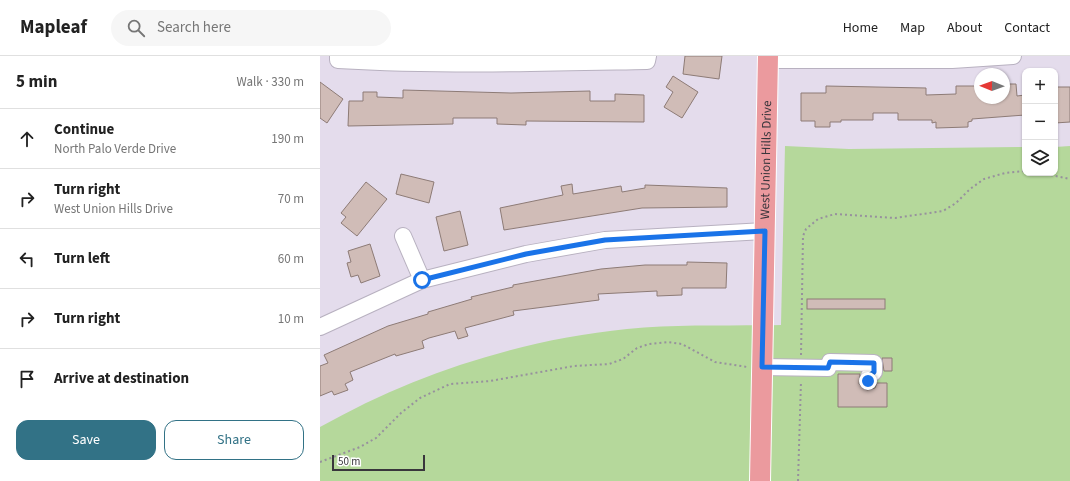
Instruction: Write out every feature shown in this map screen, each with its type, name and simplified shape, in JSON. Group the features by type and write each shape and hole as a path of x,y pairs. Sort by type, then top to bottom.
{"main road":[{"name":"West Union Hills Drive","path":"760,481 768,58"}],"street":[{"path":"768,58 952,60 1013,56"},
{"path":"338,58 408,64 492,60 648,58"},
{"path":"320,327 422,280 526,254 605,240 765,231"},
{"path":"403,236 422,280"},
{"path":"762,367 828,368 830,362 874,363 874,372 869,376 868,381"}],"path":[{"path":"798,481 803,236 806,229 818,219 835,214 895,218 943,211 956,203 970,189 984,180 1005,173 1022,171"},
{"path":"1056,176 1070,179"},
{"path":"320,462 360,447 376,438 401,413 420,398 450,384 490,381 574,366 609,364 623,359 637,348 649,344 668,342 682,344 715,362 739,366"}],"green space":[{"path":"785,146 849,149 1022,147 1022,176 1058,176 1058,147 1070,146 1070,481 320,481 320,427 392,391 468,362 547,342 587,334 627,329 646,327 781,325"}],"building":[{"path":"685,56 722,56 719,79 683,74"},
{"path":"673,76 698,92 682,118 664,107 673,92 666,87"},
{"path":"320,82 343,99 327,123 320,118"},
{"path":"1010,84 1016,84 1017,96 1022,95 1022,115 972,119 972,121 968,122 968,127 936,128 936,122 932,123 932,120 898,120 898,113 873,113 873,120 841,120 841,122 830,122 830,127 815,127 815,121 801,121 801,93 826,93 826,86 926,88 926,95 956,94 956,86 974,86 974,104 1010,104"},
{"path":"1058,87 1070,87 1070,122 1058,123"},
{"path":"403,90 511,93 590,91 590,101 615,101 615,94 644,95 644,122 526,121 526,125 497,124 497,118 453,118 453,124 348,126 349,101 363,101 363,92 377,92 377,97 403,98"},
{"path":"401,174 434,182 429,203 396,194"},
{"path":"366,182 387,199 357,236 341,223 346,217 341,213"},
{"path":"572,184 573,194 621,186 622,192 645,188 645,185 727,188 727,207 642,208 504,230 500,208 563,195 561,186"},
{"path":"460,211 468,245 444,251 436,217"},
{"path":"370,244 380,276 361,283 358,275 351,277 347,263 351,262 348,251"},
{"path":"687,262 727,263 726,288 682,288 682,295 657,296 657,291 598,294 599,300 513,311 514,315 465,328 468,336 458,339 455,331 429,338 422,341 424,348 396,356 395,354 350,372 353,380 345,384 348,390 334,395 332,391 320,396 320,366 328,363 324,355 388,326 472,299 471,297 513,287 513,285 601,269 645,265 687,265"},
{"path":"807,299 885,299 885,309 807,309"},
{"path":"882,358 892,358 892,371 884,371"},
{"path":"838,374 860,374 859,384 867,390 875,388 877,383 887,383 887,407 838,407"}],"route":[{"path":"422,280 526,254 605,240 765,231 762,367 828,368 830,362 874,363 874,372 869,376 868,381"}]}
